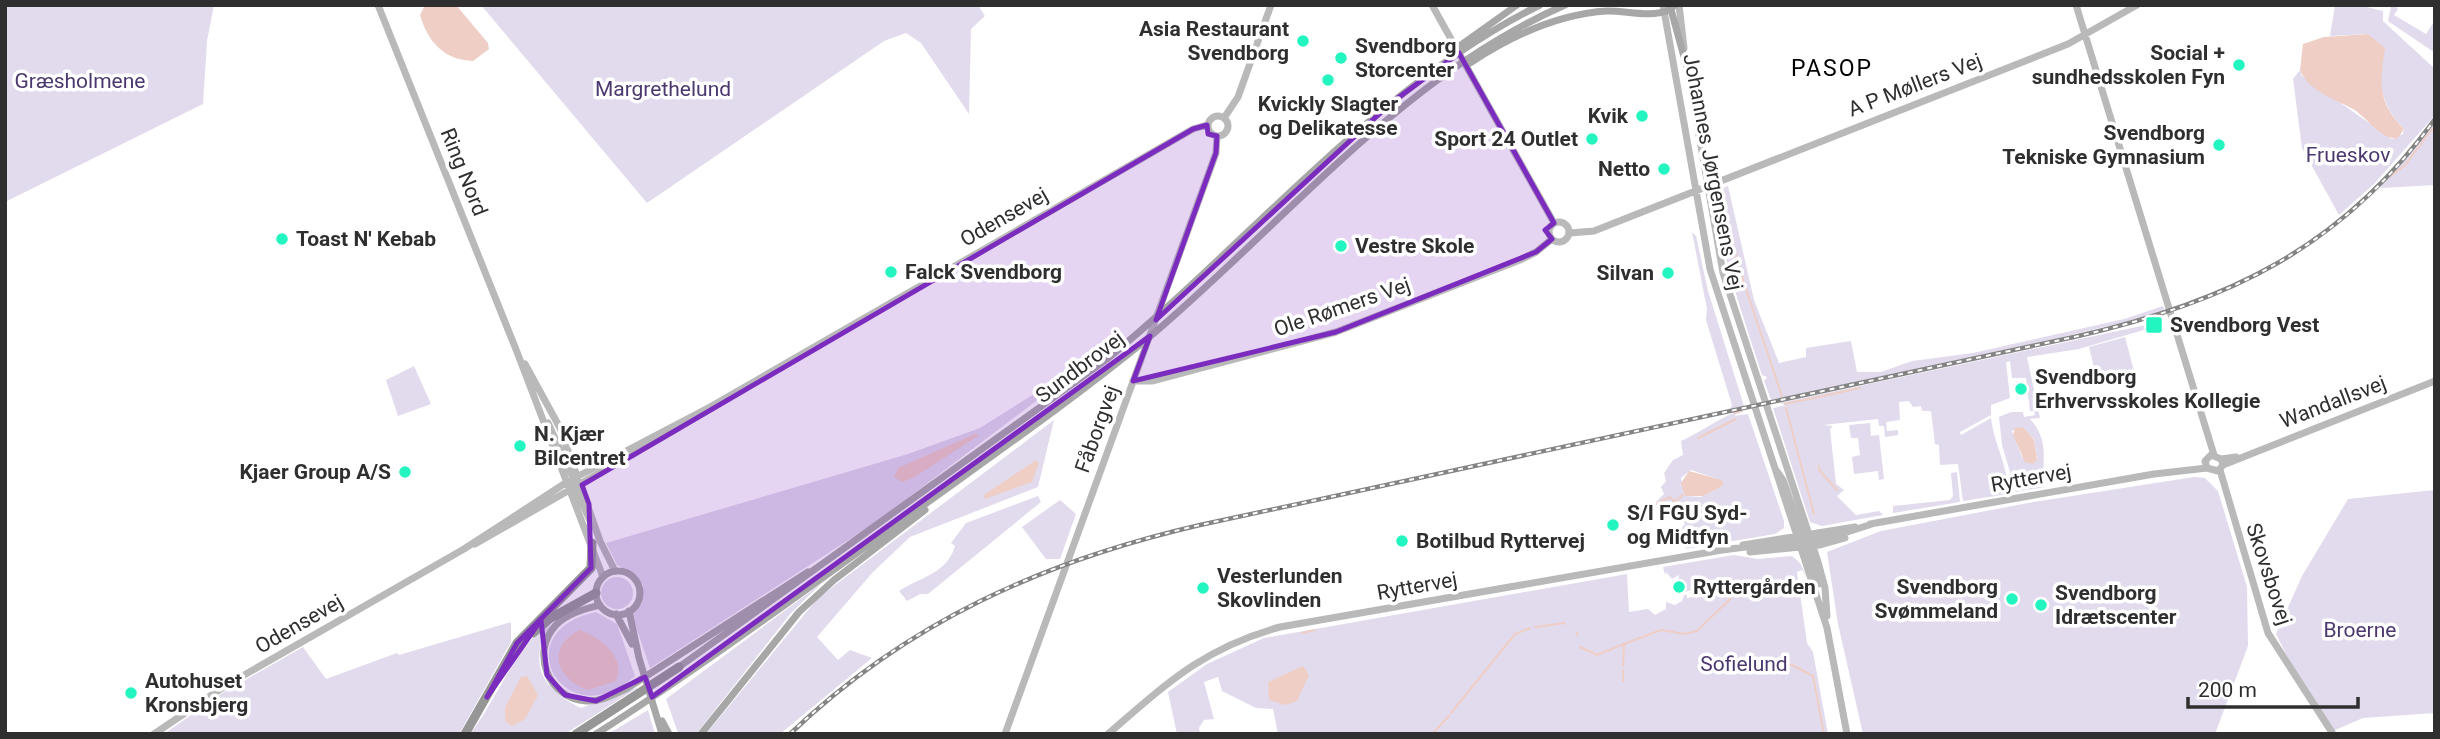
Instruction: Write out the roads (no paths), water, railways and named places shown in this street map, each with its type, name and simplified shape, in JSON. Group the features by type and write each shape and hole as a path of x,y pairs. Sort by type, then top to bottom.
{"highway":[{"path":"487,697 517,643 591,568 596,542"},
{"path":"465,734 514,653 537,628 596,593"},
{"path":"576,734 679,667"}],"main road":[{"path":"1412,86 1436,64 1517,5"},
{"name":"Sundbrovej","path":"679,667 1118,350 1412,86 1472,43 1541,5"},
{"name":"Sundbrovej","path":"596,734 708,660 985,461 1147,338 1382,126 1433,84 1490,44 1565,5"},
{"path":"1433,84 1506,41 1549,23 1600,12 1670,7 1686,64"},
{"path":"701,734 799,612 834,580 985,461"},
{"path":"600,605 566,617 556,625 545,647 547,675 559,691 573,699 596,701 626,689 798,576 821,566"},
{"path":"616,614 629,611 638,601 639,589 633,577 615,571 603,577 596,593 600,605 616,614 639,658"},
{"path":"629,611 639,658 659,715 669,734"},
{"path":"659,715 662,734"}],"street":[{"name":"Ring Nord","path":"378,5 541,414 575,484 596,542 615,571"},
{"path":"1224,118 1212,117 1207,125 1209,131 1217,136 1227,129 1224,118 1238,97 1270,5"},
{"path":"1432,5 1554,223"},
{"name":"Skovsbovej","path":"2076,5 2214,463 2268,632 2333,734"},
{"name":"A P Møllers Vej","path":"1701,189 2085,36 2137,5"},
{"name":"Johannes Jørgensens Vej","path":"1670,7 1701,189 1719,259 1804,541 1827,628 1847,734"},
{"name":"Johannes Jørgensens Vej","path":"1686,64 1715,288 1772,464 1826,602 1827,628"},
{"name":"Odensevej","path":"154,734 225,686 1193,129 1207,125"},
{"name":"Fåborgvej","path":"1005,734 1216,153 1217,136"},
{"path":"1570,233 1563,222 1554,223 1549,230 1552,239 1563,242 1570,233 1591,232 1701,189"},
{"name":"Ole Rømers Vej","path":"1133,381 1152,381 1336,332 1520,260 1552,239"},
{"name":"Ring Nord","path":"517,352 551,411 596,542 603,577"},
{"name":"Wandallsvej","path":"2214,463 2244,457 2435,381"},
{"name":"Odensevej","path":"464,549 513,524 636,446 710,407"},
{"name":"Ryttervej","path":"1722,550 1740,550 1846,534 1872,524 2214,463"},
{"name":"Ryttervej","path":"1108,734 1181,671 1248,636 1280,627 1722,550 1839,540 1885,522"}],"waterway":[{"path":"2391,176 2405,165 2435,125"},
{"path":"1722,200 1739,268 1782,396"},
{"path":"1785,404 1860,388"},
{"path":"1786,408 1814,514"},
{"path":"1734,413 1742,411"},
{"path":"1698,438 1736,419"},
{"path":"1819,466 1820,471 1837,490"},
{"path":"1650,507 1670,497 1675,502 1683,495"},
{"path":"1623,666 1624,644 1661,630 1685,634 1697,631 1731,598"},
{"path":"1535,627 1565,623"},
{"path":"1451,713 1515,634 1530,628"},
{"path":"1302,633 1315,630"},
{"path":"1580,647 1597,655 1624,644"},
{"path":"1740,660 1769,663"},
{"path":"1772,663 1792,665 1813,676 1824,734"},
{"path":"1623,670 1623,681"},
{"path":"1432,734 1449,716"}],"railway":[{"path":"790,734 835,694 881,659 930,628 1033,577 1142,540 1200,525 2074,337 2181,307 2276,264 2319,236 2360,203 2399,164 2435,119"}],"place":[{"name":"Asia Restaurant Svendborg","path":"1303,41"},
{"name":"Svendborg Storcenter","path":"1341,58"},
{"name":"Social + sundhedsskolen Fyn","path":"2239,65"},
{"name":"Kvickly Slagter og Delikatesse","path":"1328,80"},
{"name":"Kvik","path":"1642,116"},
{"name":"Sport 24 Outlet","path":"1592,139"},
{"name":"Svendborg Tekniske Gymnasium","path":"2219,145"},
{"name":"Netto","path":"1664,169"},
{"name":"Toast N' Kebab","path":"282,239"},
{"name":"Vestre Skole","path":"1341,246"},
{"name":"Falck Svendborg","path":"891,272"},
{"name":"Silvan","path":"1668,273"},
{"name":"Svendborg Vest","path":"2154,325"},
{"name":"Svendborg Erhvervsskoles Kollegie","path":"2021,389"},
{"name":"N. Kjær Bilcentret","path":"520,446"},
{"name":"Kjaer Group A/S","path":"405,472"},
{"name":"S/I FGU Syd- og Midtfyn","path":"1613,525"},
{"name":"Botilbud Ryttervej","path":"1402,541"},
{"name":"Ryttergården","path":"1679,587"},
{"name":"Vesterlunden Skovlinden","path":"1203,588"},
{"name":"Svendborg Svømmeland","path":"2012,599"},
{"name":"Svendborg Idrætscenter","path":"2041,605"},
{"name":"Autohuset Kronsbjerg","path":"131,693"}],"district":[{"name":"PASOP","path":"1832,68"}],"park label":[{"name":"Græsholmene","path":"80,81"},
{"name":"Margrethelund","path":"663,89"},
{"name":"Frueskov","path":"2348,155"},
{"name":"Broerne","path":"2360,630"},
{"name":"Sofielund","path":"1744,664"}]}
